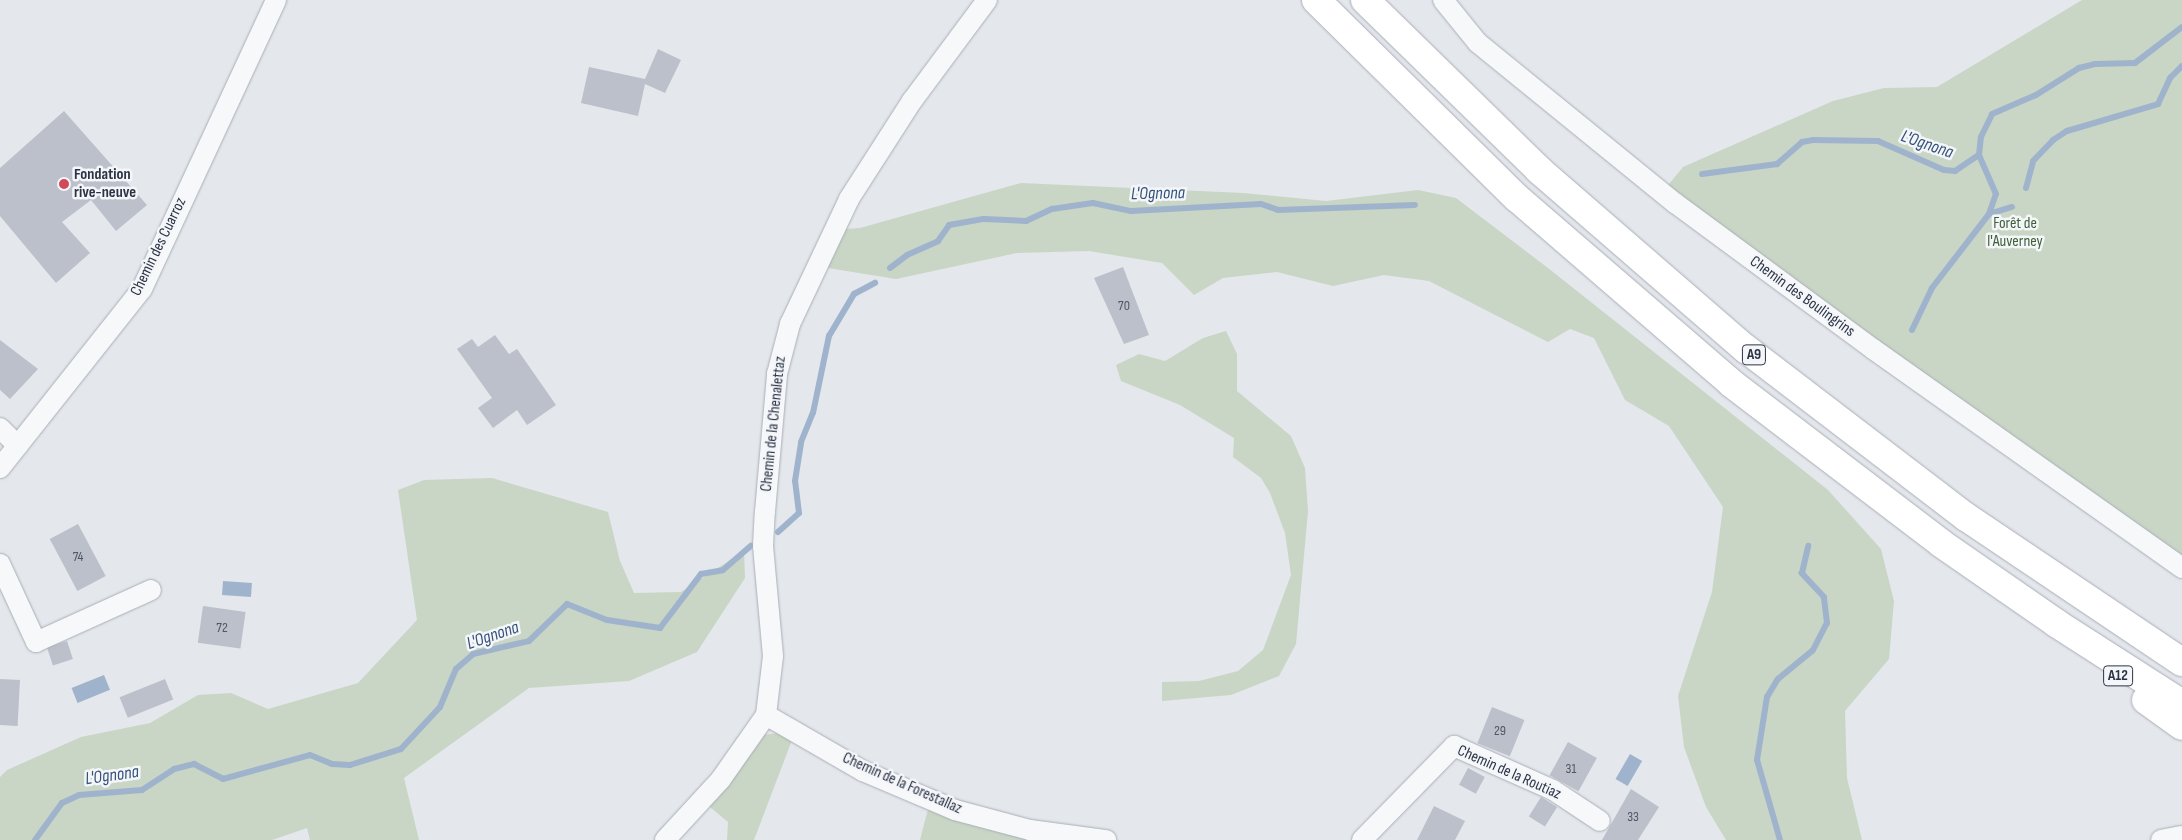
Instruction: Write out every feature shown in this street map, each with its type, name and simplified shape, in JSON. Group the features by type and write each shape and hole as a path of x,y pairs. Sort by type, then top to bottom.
{"highway":[{"name":"A9","path":"1316,0 1463,148 1658,322 1859,483 2056,623 2182,704"},
{"name":"A9","path":"1365,0 1539,170 1746,349 1966,517 2182,662"},
{"name":"A12","path":"2056,623 2182,726"}],"street":[{"name":"Chemin des Cuarroz","path":"0,468 142,289 276,0"},
{"name":"Chemin des Boulingrins","path":"1443,0 1478,43 1675,203 1794,293 2182,568"},
{"name":"Chemin de la Chenalettaz","path":"665,840 721,779 766,715 773,656 764,546 782,346 810,278 850,199 977,3"},
{"path":"0,428 18,446"},
{"path":"0,564 36,642 151,590"},
{"name":"Chemin de la Forestallaz","path":"766,715 863,771 955,810 1030,830 1106,840"},
{"name":"Chemin de la Routiaz","path":"1370,838 1454,746 1553,790 1600,821"},
{"path":"2161,840 2182,836"}],"green space":[{"name":"Forêt de l'Auverney","path":"2082,0 2182,0 2182,555 1664,190 1683,167 1833,101 1884,88 1937,87"},
{"path":"1021,183 1243,193 1326,201 1418,190 1456,198 1548,268 1828,490 1881,549 1894,601 1889,659 1845,711 1847,778 1862,840 1726,840 1706,807 1684,747 1678,696 1712,592 1723,507 1669,426 1625,400 1594,338 1570,329 1548,342 1429,281 1384,275 1333,286 1277,272 1223,278 1194,295 1162,263 1089,251 1017,253 896,279 828,268 833,230 860,228"},
{"path":"1226,331 1237,354 1237,391 1291,436 1305,468 1308,511 1296,644 1279,676 1231,695 1162,701 1162,682 1199,681 1238,671 1263,650 1291,575 1285,533 1270,493 1261,478 1233,457 1234,438 1180,405 1121,381 1116,365 1139,354 1165,361 1203,338"},
{"path":"492,478 608,512 620,561 634,593 681,592 744,551 745,578 697,652 629,681 529,688 404,778 419,840 310,840 307,828 272,840 0,840 0,777 7,770 81,737 150,723 198,695 231,693 268,709 358,683 417,620 398,490 424,480"},
{"path":"779,733 792,740 754,840 727,840 728,822 710,807 708,800 762,735"},
{"path":"928,809 1013,832 1034,840 920,840"}],"water":[{"path":"223,581 252,583 251,597 222,595"},
{"path":"104,675 110,690 78,703 72,688"},
{"path":"1630,754 1642,761 1628,786 1616,779"}],"building":[{"path":"658,49 681,60 665,93 645,84 638,116 581,103 589,67 645,79"},
{"name":"Fondation rive-neuve","path":"64,111 147,205 116,231 91,200 62,222 90,253 56,283 0,216 0,168"},
{"path":"1123,267 1149,335 1124,344 1094,278"},
{"path":"495,335 509,354 517,349 556,405 527,425 517,410 493,428 478,408 492,398 457,349 472,339 478,347"},
{"path":"0,340 38,369 10,399 0,390"},
{"path":"78,524 106,576 77,591 50,539"},
{"path":"203,606 246,612 240,649 198,643"},
{"path":"67,641 73,659 53,666 47,647"},
{"path":"0,679 20,680 18,726 0,725"},
{"path":"165,679 173,699 128,718 120,697"},
{"path":"1492,707 1524,720 1510,756 1477,743"},
{"path":"1568,742 1597,758 1578,791 1550,775"},
{"path":"1468,768 1485,777 1476,794 1459,785"},
{"path":"1631,789 1659,807 1638,840 1602,840"},
{"path":"1541,797 1557,807 1545,827 1529,817"},
{"path":"1434,806 1465,821 1455,840 1417,840"}],"waterway":[{"name":"L'Ognona","path":"1702,174 1777,164 1802,142 1813,140 1878,141 1944,170 1955,171 1979,155 1981,137 1992,114 2036,95 2079,68 2095,64 2135,63 2182,27"},
{"path":"2026,188 2033,161 2053,140 2067,131 2158,104 2170,78 2182,66"},
{"path":"1912,330 1932,288 1989,214 1996,194 1979,155"},
{"name":"L'Ognona","path":"890,268 907,255 938,241 949,225 984,219 1026,221 1052,209 1093,203 1131,211 1261,204 1278,210 1415,205"},
{"path":"1989,214 2012,207"},
{"name":"L'Ognona","path":"778,532 799,513 795,481 801,442 813,413 829,336 854,294 875,283"},
{"name":"L'Ognona","path":"35,840 62,803 79,795 142,790 174,769 194,764 223,779 310,755 332,764 350,765 401,749 440,707 456,669 473,654 529,641 567,604 607,620 660,628 701,574 723,570 751,546"},
{"path":"1780,840 1757,760 1767,697 1778,679 1813,650 1827,623 1824,597 1802,573 1808,546"}],"place":[{"name":"Fondation rive-neuve","path":"64,184"}]}
